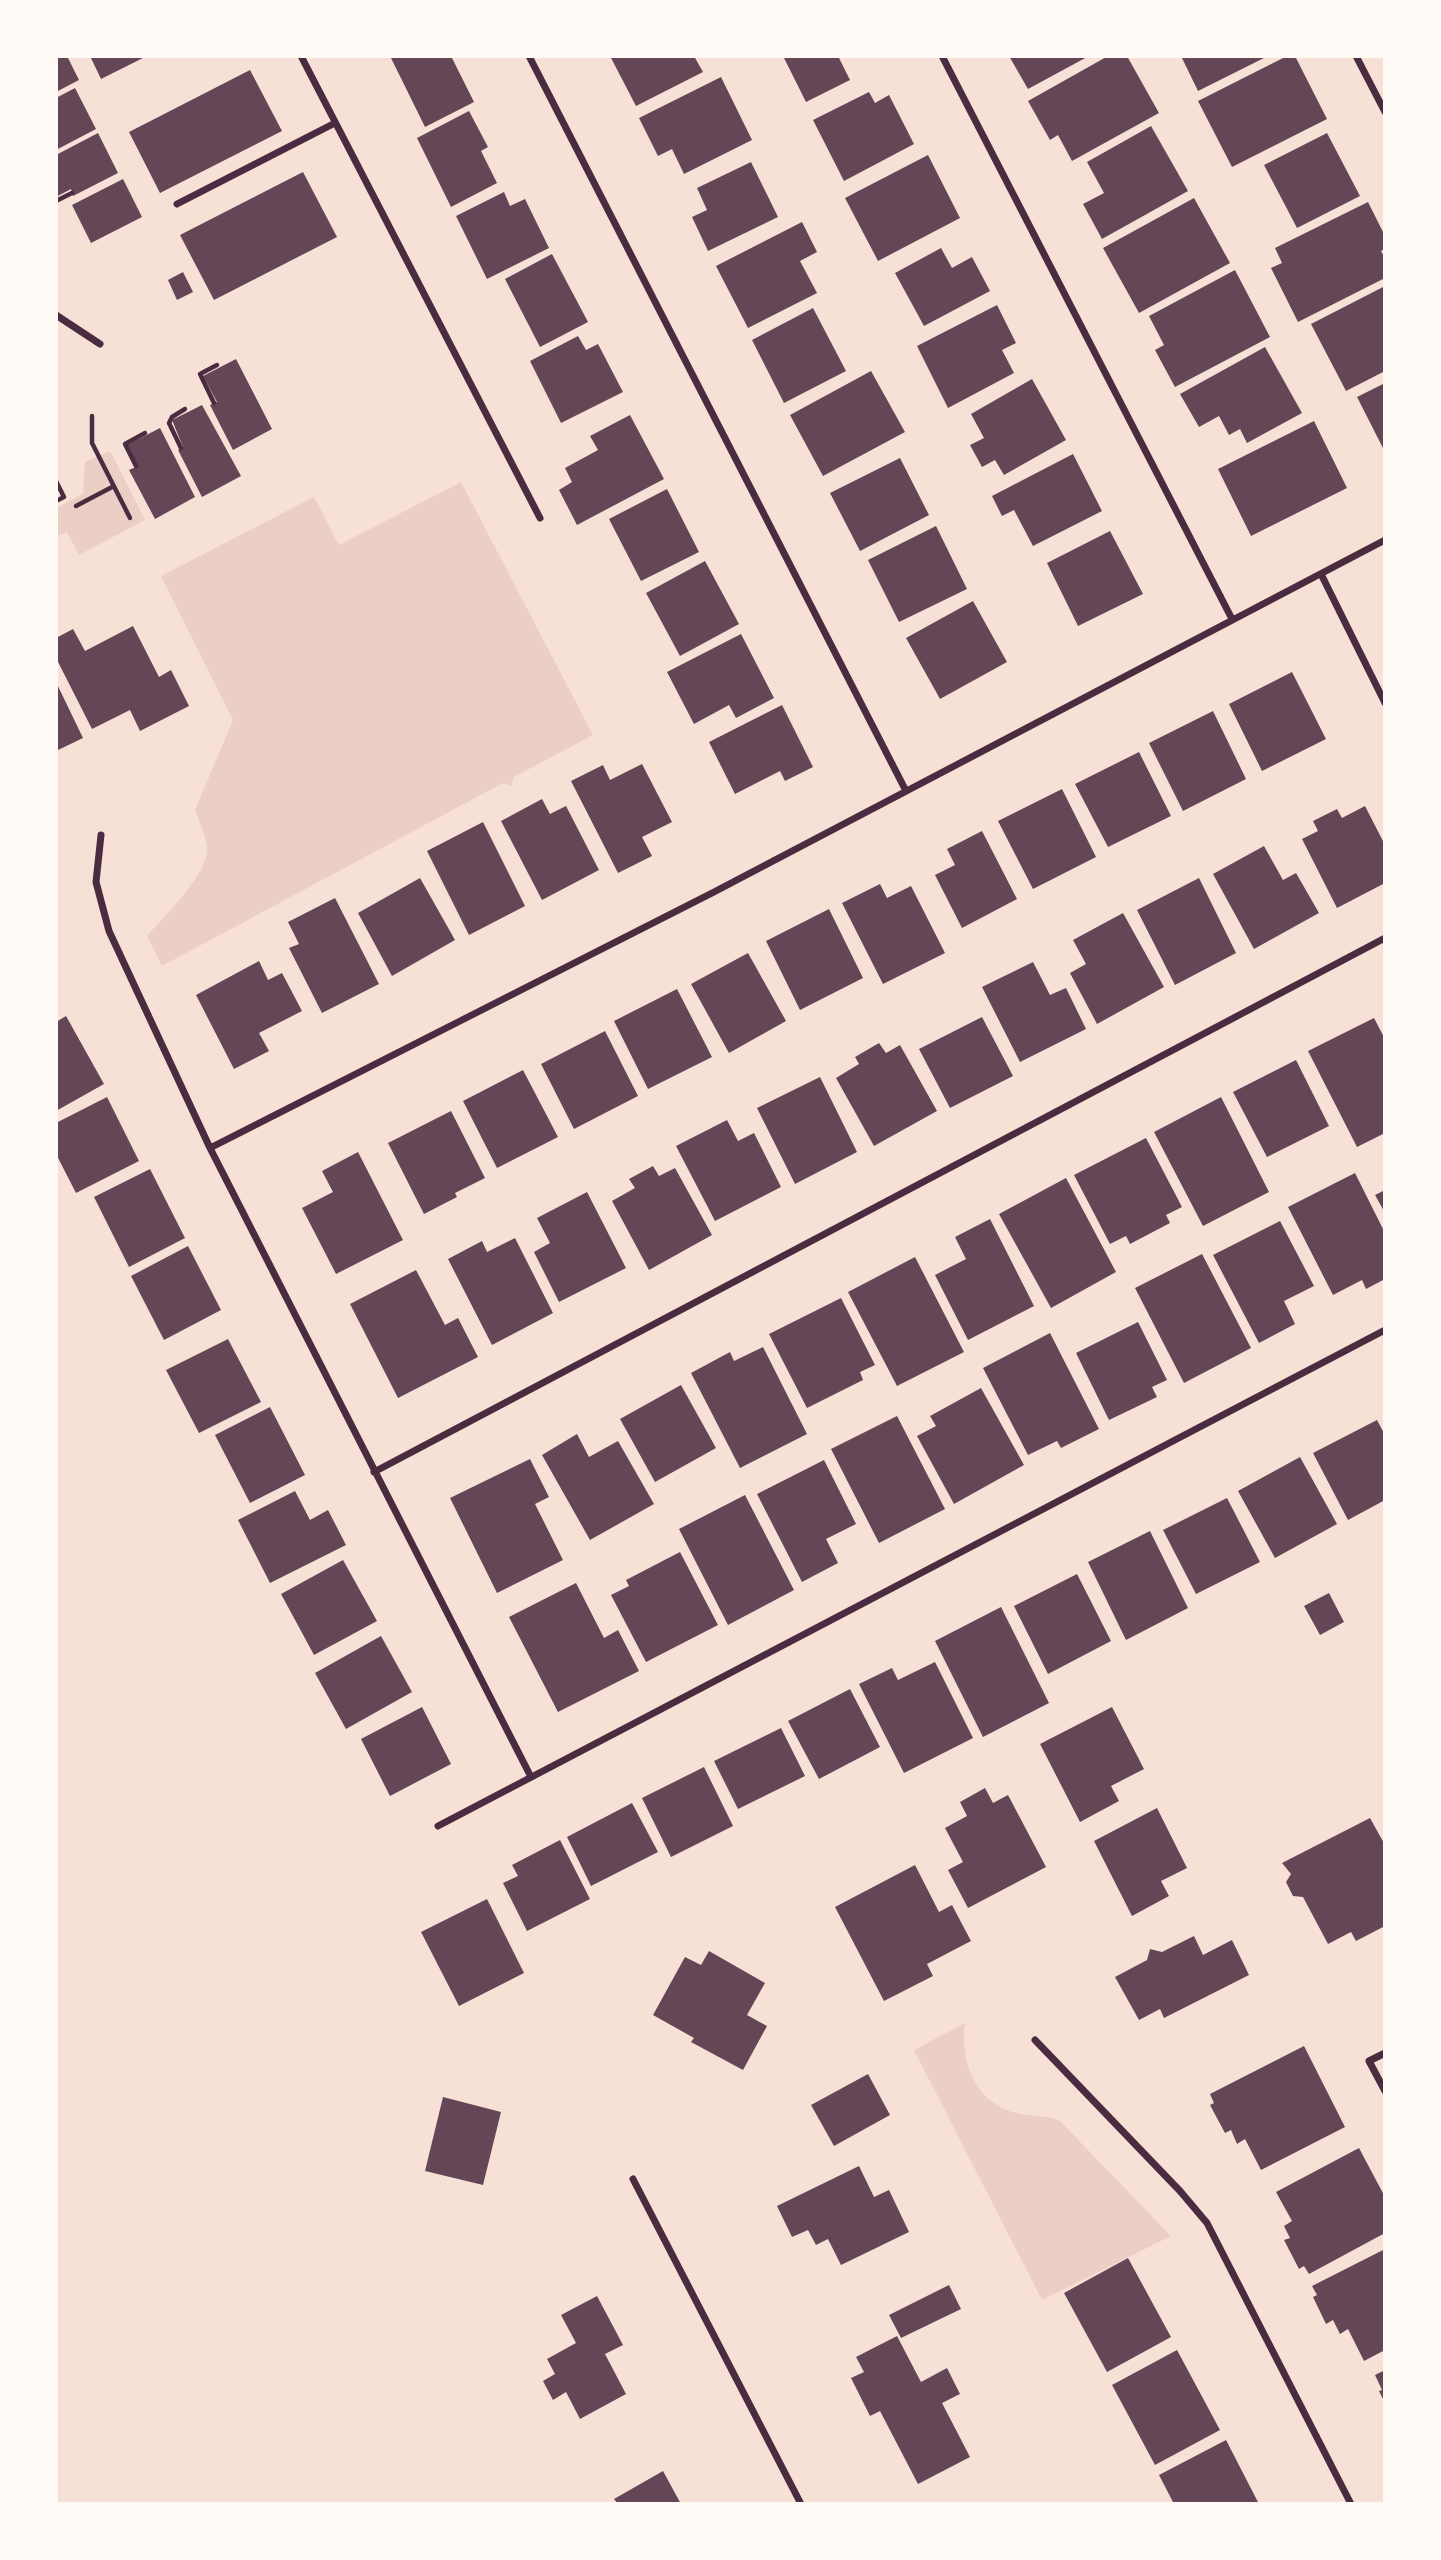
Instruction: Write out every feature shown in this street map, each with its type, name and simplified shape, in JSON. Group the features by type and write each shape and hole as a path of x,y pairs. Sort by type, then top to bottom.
{"street":[{"path":"301,56 540,518"},
{"path":"529,56 906,791"},
{"path":"942,56 1232,619"},
{"path":"1356,56 1385,112"},
{"path":"177,204 335,123"},
{"path":"56,315 100,344"},
{"path":"211,1148 714,892 1385,540"},
{"path":"1321,573 1385,703"},
{"path":"101,835 96,882 108,931 211,1148 531,1777"},
{"path":"374,1472 1385,938"},
{"path":"438,1826 1385,1330"},
{"path":"1035,2040 1180,2191 1207,2223 1350,2504"},
{"path":"1385,2053 1369,2061 1385,2091"},
{"path":"633,2179 802,2504"}],"path":[{"path":"56,201 72,193"},
{"path":"214,403 200,374 217,365"},
{"path":"181,449 169,424 172,417 185,410"},
{"path":"92,416 92,443 131,518"},
{"path":"136,466 125,444 145,433"},
{"path":"56,481 64,497 56,501"},
{"path":"76,506 114,486"}],"shaded area":[{"path":"110,451 145,520 79,555 67,532 56,537 56,508 83,494 85,462"},
{"path":"461,482 593,735 514,777 511,786 503,783 162,966 147,936 194,881 206,857 204,833 195,810 233,720 161,576 314,497 339,545"},
{"path":"965,2023 967,2064 987,2098 1012,2112 1060,2121 1171,2236 1042,2300 914,2050"}],"building":[{"path":"56,56 67,56 79,80 56,92"},
{"path":"90,56 147,56 101,79"},
{"path":"451,56 474,102 425,127 391,58"},
{"path":"610,56 694,56 703,72 636,106"},
{"path":"783,56 843,56 839,58 850,80 806,102"},
{"path":"1009,56 1089,56 1028,89"},
{"path":"1108,56 1127,56 1159,113 1072,161 1058,135 1050,140 1028,101"},
{"path":"1181,56 1268,56 1198,91"},
{"path":"1287,56 1295,56 1327,119 1232,167 1198,101"},
{"path":"250,70 282,131 160,193 129,132"},
{"path":"721,77 752,140 684,174 672,149 658,156 639,118"},
{"path":"75,88 96,129 56,150 56,98"},
{"path":"869,92 875,103 889,95 914,144 844,181 813,120"},
{"path":"469,111 488,147 481,151 497,183 451,207 417,138"},
{"path":"1151,126 1188,191 1102,239 1083,204 1104,193 1087,162"},
{"path":"98,133 118,173 73,196 71,189 56,197 56,155"},
{"path":"1327,133 1360,196 1297,228 1264,165"},
{"path":"928,155 960,218 878,261 845,198"},
{"path":"751,162 778,217 708,251 692,217 707,210 697,188"},
{"path":"303,172 337,237 214,300 180,235"},
{"path":"123,179 142,217 91,243 72,205"},
{"path":"504,192 510,206 525,199 549,248 487,279 456,216"},
{"path":"1194,198 1230,263 1139,313 1103,248"},
{"path":"1368,202 1385,236 1385,249 1381,251 1385,258 1385,278 1298,322 1271,268 1282,263 1275,248"},
{"path":"802,222 817,252 800,261 817,293 748,328 716,266"},
{"path":"941,248 952,268 972,257 990,291 924,326 895,273"},
{"path":"552,254 588,322 540,347 505,279"},
{"path":"1235,270 1270,337 1175,387 1155,350 1164,345 1149,316"},
{"path":"183,272 193,292 177,300 168,280"},
{"path":"1385,286 1385,371 1346,391 1311,324"},
{"path":"997,305 1016,343 1002,350 1014,373 948,408 917,346"},
{"path":"813,308 846,371 784,403 752,340"},
{"path":"578,336 586,350 598,344 623,392 561,423 530,361"},
{"path":"1265,347 1302,413 1247,443 1240,429 1229,435 1219,416 1199,427 1180,394"},
{"path":"236,359 272,429 233,450 210,405 217,402 203,376"},
{"path":"871,371 905,432 823,476 790,415"},
{"path":"1032,379 1066,440 1004,475 995,460 982,467 970,445 984,438 971,414"},
{"path":"1385,383 1385,452 1357,397"},
{"path":"202,405 241,476 202,497 178,450 183,447 172,420"},
{"path":"630,415 664,479 577,525 559,490 572,482 565,468 598,450 590,436"},
{"path":"1314,421 1347,488 1251,536 1218,469"},
{"path":"160,428 195,497 155,519 129,470 138,466 127,445"},
{"path":"1073,454 1102,511 1033,546 1014,510 1002,516 992,496"},
{"path":"900,458 929,515 860,551 830,493"},
{"path":"667,489 699,552 641,581 609,519"},
{"path":"936,526 967,589 899,622 868,560"},
{"path":"1110,531 1143,594 1078,626 1047,563"},
{"path":"705,561 739,624 680,656 646,593"},
{"path":"973,601 1007,662 940,699 906,638"},
{"path":"133,626 159,677 171,670 189,706 140,731 130,710 92,729 56,658 56,638 73,629 85,651"},
{"path":"741,634 774,698 736,718 729,705 694,724 667,672"},
{"path":"1292,672 1326,739 1262,771 1229,704"},
{"path":"56,682 83,738 56,751"},
{"path":"782,705 813,767 785,781 780,771 735,794 709,742"},
{"path":"1213,711 1246,779 1183,811 1149,743"},
{"path":"1139,752 1171,816 1108,847 1075,784"},
{"path":"642,764 672,822 642,837 652,856 618,873 571,781 603,765 610,780"},
{"path":"1062,789 1096,857 1033,889 998,821"},
{"path":"542,799 550,814 566,806 599,870 542,900 501,821"},
{"path":"1365,806 1385,845 1385,883 1337,908 1302,839 1318,831 1313,821 1337,809 1342,818"},
{"path":"483,822 525,906 469,935 427,851"},
{"path":"982,831 1017,899 962,928 935,875 955,865 947,849"},
{"path":"1264,846 1283,880 1296,873 1319,913 1254,949 1213,874"},
{"path":"420,878 455,940 392,976 358,913"},
{"path":"1199,878 1236,953 1175,985 1137,910"},
{"path":"880,884 887,898 911,886 945,953 883,984 842,903"},
{"path":"335,898 379,984 322,1013 289,948 299,944 288,922"},
{"path":"829,909 863,978 800,1010 766,941"},
{"path":"1123,913 1164,987 1097,1024 1070,973 1086,964 1073,940"},
{"path":"748,953 786,1021 729,1053 691,984"},
{"path":"259,961 268,980 282,973 302,1011 259,1033 269,1051 234,1069 196,995"},
{"path":"1033,962 1050,995 1066,988 1086,1029 1020,1062 982,987"},
{"path":"677,989 712,1057 648,1089 614,1021"},
{"path":"66,1016 104,1084 56,1111 56,1022"},
{"path":"982,1017 1013,1076 950,1108 919,1049"},
{"path":"1374,1018 1385,1039 1385,1133 1357,1147 1308,1051"},
{"path":"605,1031 638,1096 574,1129 541,1064"},
{"path":"879,1043 886,1053 900,1045 937,1111 874,1146 836,1078 859,1064 855,1057"},
{"path":"1296,1060 1329,1126 1267,1157 1233,1092"},
{"path":"523,1070 558,1137 497,1168 463,1101"},
{"path":"820,1077 857,1152 795,1184 757,1108"},
{"path":"107,1097 139,1161 76,1193 56,1154 56,1123"},
{"path":"1221,1097 1269,1192 1203,1226 1154,1132"},
{"path":"451,1111 485,1178 455,1193 457,1197 424,1214 388,1143"},
{"path":"727,1120 738,1141 754,1133 781,1187 715,1221 676,1146"},
{"path":"1146,1138 1182,1207 1166,1215 1170,1223 1130,1244 1126,1236 1110,1244 1074,1175"},
{"path":"358,1152 403,1240 336,1274 302,1208 333,1192 322,1171"},
{"path":"653,1166 659,1176 675,1168 712,1235 649,1270 612,1201 635,1188 629,1179"},
{"path":"150,1169 185,1238 129,1267 94,1197"},
{"path":"1355,1173 1385,1233 1385,1279 1366,1289 1362,1280 1333,1295 1288,1207"},
{"path":"1066,1178 1116,1272 1051,1308 999,1214"},
{"path":"1385,1190 1385,1213 1375,1195"},
{"path":"587,1192 626,1268 559,1302 534,1252 550,1243 537,1218"},
{"path":"990,1219 1034,1306 968,1340 935,1275 966,1259 955,1237"},
{"path":"1280,1221 1314,1286 1284,1301 1295,1324 1259,1343 1213,1255"},
{"path":"515,1238 553,1313 492,1345 448,1259 482,1241 487,1252"},
{"path":"188,1246 221,1310 164,1340 131,1276"},
{"path":"1202,1254 1251,1348 1184,1383 1135,1288"},
{"path":"915,1257 964,1352 897,1386 848,1292"},
{"path":"416,1270 445,1325 458,1318 478,1357 398,1398 350,1304"},
{"path":"841,1298 875,1365 860,1372 863,1380 807,1408 769,1334"},
{"path":"1138,1322 1167,1380 1152,1387 1157,1397 1109,1420 1076,1353"},
{"path":"1050,1333 1099,1429 1061,1448 1057,1441 1028,1455 983,1368"},
{"path":"228,1339 261,1402 199,1433 166,1370"},
{"path":"763,1347 807,1434 740,1468 691,1373 730,1352 734,1361"},
{"path":"681,1385 716,1448 655,1482 620,1419"},
{"path":"981,1388 1024,1465 954,1504 917,1436 936,1426 930,1416"},
{"path":"270,1407 305,1475 250,1503 215,1435"},
{"path":"897,1416 945,1509 879,1543 831,1449"},
{"path":"1377,1420 1385,1435 1385,1500 1348,1520 1313,1453"},
{"path":"577,1434 589,1457 618,1441 654,1504 590,1540 542,1455"},
{"path":"1300,1457 1337,1524 1275,1558 1238,1491"},
{"path":"530,1459 549,1497 535,1504 563,1560 497,1593 450,1498"},
{"path":"824,1460 856,1524 826,1539 838,1563 802,1582 757,1494"},
{"path":"295,1491 310,1520 328,1510 346,1545 270,1583 238,1520"},
{"path":"745,1495 794,1590 728,1625 679,1529"},
{"path":"1227,1498 1260,1562 1196,1594 1163,1530"},
{"path":"1150,1531 1188,1608 1126,1640 1088,1562"},
{"path":"680,1552 718,1625 646,1662 611,1595 629,1586 626,1580"},
{"path":"343,1560 377,1621 314,1655 281,1594"},
{"path":"1077,1574 1111,1641 1048,1674 1014,1606"},
{"path":"576,1583 604,1638 618,1630 639,1671 558,1712 509,1617"},
{"path":"1329,1593 1344,1622 1320,1635 1304,1606"},
{"path":"1001,1607 1049,1703 983,1737 935,1641"},
{"path":"381,1636 412,1692 346,1729 315,1673"},
{"path":"935,1662 973,1738 904,1773 859,1684 892,1668 898,1680"},
{"path":"850,1689 880,1747 819,1779 788,1721"},
{"path":"422,1707 451,1764 390,1796 361,1739"},
{"path":"1112,1707 1144,1769 1111,1786 1119,1801 1080,1822 1040,1744"},
{"path":"781,1728 805,1776 738,1809 714,1761"},
{"path":"704,1767 733,1826 671,1857 642,1798"},
{"path":"985,1788 993,1803 1008,1795 1046,1867 968,1908 948,1870 963,1862 945,1828 967,1816 960,1802"},
{"path":"632,1803 658,1852 591,1886 567,1837"},
{"path":"1157,1808 1187,1868 1161,1881 1169,1896 1132,1916 1094,1841"},
{"path":"1370,1818 1385,1845 1385,1926 1356,1941 1351,1932 1328,1944 1303,1897 1293,1896 1286,1882 1291,1874 1282,1863"},
{"path":"560,1840 590,1899 527,1931 503,1883 518,1876 512,1865"},
{"path":"915,1865 939,1912 952,1905 971,1941 927,1964 933,1976 884,2001 835,1907"},
{"path":"487,1899 524,1973 459,2006 421,1932"},
{"path":"1194,1936 1203,1955 1232,1940 1249,1975 1164,2018 1160,2009 1139,2020 1115,1977 1147,1960 1150,1949 1162,1952"},
{"path":"709,1951 765,1983 747,2015 767,2026 743,2070 691,2042 694,2038 653,2015 685,1957 701,1965"},
{"path":"1304,2046 1345,2127 1261,2170 1245,2139 1237,2144 1231,2130 1225,2133 1210,2105 1214,2103 1210,2094"},
{"path":"868,2074 890,2115 834,2146 811,2105"},
{"path":"443,2097 501,2112 483,2185 425,2171"},
{"path":"1359,2148 1385,2197 1385,2233 1309,2274 1304,2266 1299,2269 1284,2240 1290,2238 1284,2226 1292,2221 1276,2192"},
{"path":"859,2166 874,2197 889,2190 909,2232 841,2265 828,2239 816,2245 808,2230 792,2237 777,2206"},
{"path":"1385,2249 1385,2350 1364,2361 1348,2329 1340,2334 1333,2320 1326,2324 1313,2297 1317,2295 1312,2286"},
{"path":"1128,2258 1171,2337 1107,2372 1064,2293"},
{"path":"949,2285 961,2309 901,2338 889,2315"},
{"path":"597,2296 623,2345 605,2354 626,2394 580,2419 566,2392 553,2400 543,2381 555,2374 547,2359 576,2343 561,2315"},
{"path":"897,2336 921,2382 947,2368 960,2394 942,2403 970,2457 918,2484 880,2411 870,2416 851,2378 864,2372 856,2357"},
{"path":"1177,2350 1220,2430 1155,2465 1112,2385"},
{"path":"1385,2370 1385,2403 1375,2375"},
{"path":"1226,2440 1259,2504 1174,2504 1159,2475"},
{"path":"663,2471 681,2504 618,2504 614,2499"}]}
